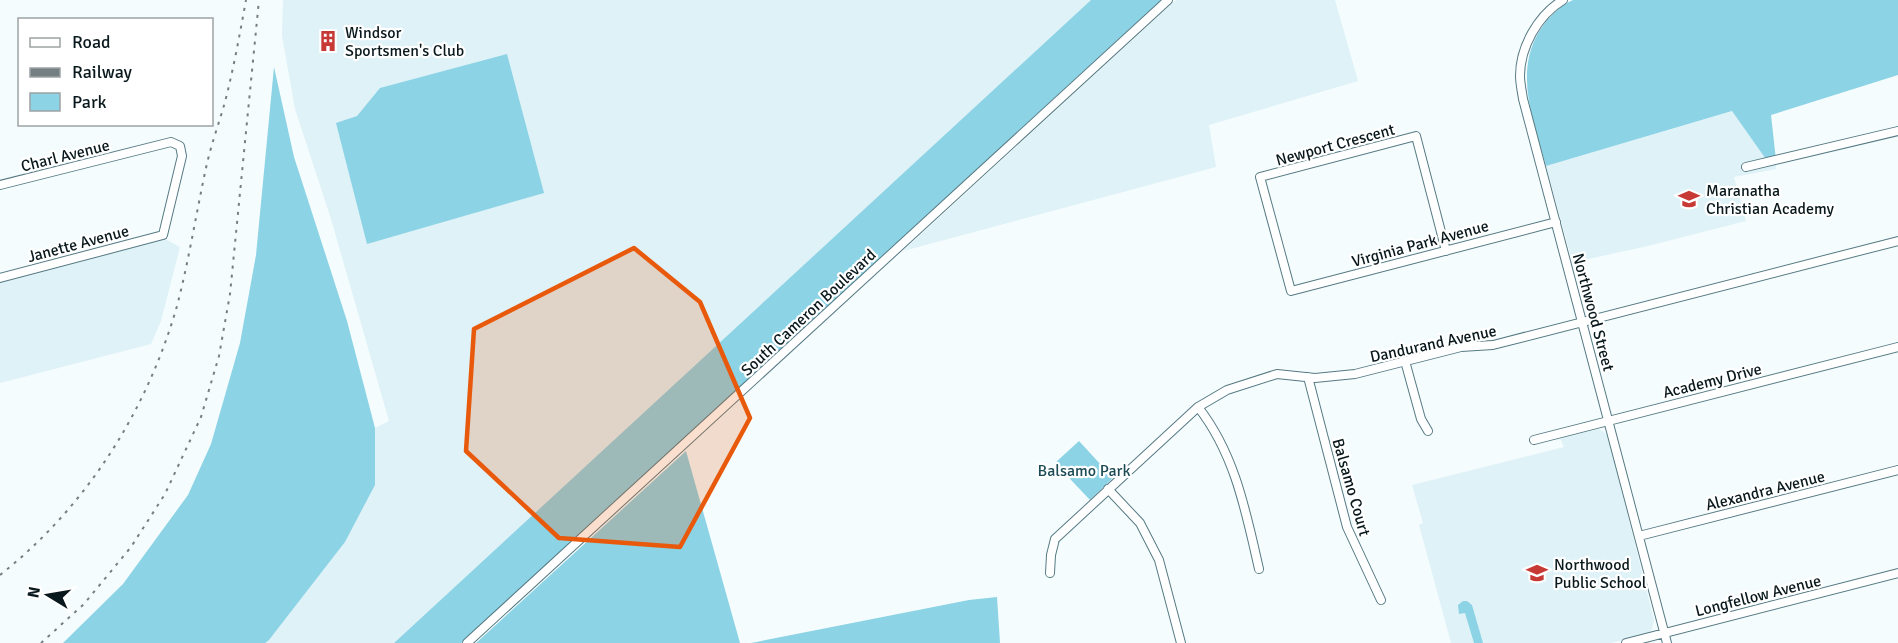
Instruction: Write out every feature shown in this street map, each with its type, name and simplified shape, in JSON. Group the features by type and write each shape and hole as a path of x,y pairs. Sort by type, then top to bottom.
{"street":[{"name":"South Cameron Boulevard","path":"468,643 1168,0"},
{"name":"Northwood Street","path":"1563,0 1541,19 1529,38 1523,55 1520,75 1523,99 1667,643"},
{"path":"1746,167 1898,131"},
{"name":"Newport Crescent","path":"1291,291 1260,177 1416,136 1446,250"},
{"name":"Charl Avenue","path":"0,185 171,142 180,146 182,156 163,235"},
{"name":"Virginia Park Avenue","path":"1291,291 1556,222"},
{"name":"Janette Avenue","path":"0,278 163,235"},
{"name":"Dandurand Avenue","path":"1050,573 1055,539 1198,407 1227,390 1254,380 1277,375 1308,377 1355,374 1461,348 1493,345 1898,241"},
{"name":"Academy Drive","path":"1534,441 1898,347"},
{"path":"1405,362 1421,419 1428,431"},
{"name":"Balsamo Court","path":"1308,377 1347,528 1381,600"},
{"path":"1198,407 1226,455 1240,489 1259,569"},
{"name":"Alexandra Avenue","path":"1639,536 1898,470"},
{"path":"1108,489 1140,523 1159,560 1181,643"},
{"name":"Longfellow Avenue","path":"1626,643 1898,573"}],"highlighted area":[{"path":"634,248 700,302 750,418 680,547 559,538 466,451 474,329"}],"shaded area":[{"path":"283,0 1091,0 394,643 265,643 345,542 375,485 375,428 389,421 331,219 295,109 282,36"},
{"path":"1176,0 1335,0 1358,81 1209,125 1216,167 903,251"},
{"name":"Maranatha Christian Academy","path":"1733,111 1768,162 1776,160 1776,169 1734,177 1746,221 1573,264 1546,166"},
{"path":"165,239 180,247 161,321 151,344 0,383 0,282"},
{"name":"Northwood Public School","path":"1599,429 1608,437 1654,620 1652,629 1648,634 1611,643 1451,643 1419,525 1423,523 1412,485 1564,447 1560,438"}],"green space":[{"path":"1091,0 1161,0 461,643 394,643"},
{"path":"1573,0 1898,0 1898,75 1771,115 1776,160 1768,162 1732,111 1546,166 1528,93 1529,57 1535,40 1545,23 1565,4"},
{"path":"507,54 544,193 367,244 336,123 357,116 380,88"},
{"path":"274,67 294,157 347,321 375,428 375,485 345,542 265,643 63,643 123,584 188,495 211,444 240,343 256,255"},
{"name":"Balsamo Park","path":"1079,441 1113,478 1090,500 1055,463"},
{"path":"686,451 740,643 476,643"},
{"path":"997,597 1000,643 751,643 969,600"},
{"path":"1463,601 1472,605 1483,643 1474,643 1465,613 1459,614 1458,605"}],"railway":[{"path":"0,575 60,519 86,488 110,454 149,383 177,306 208,159 232,74 246,0"},
{"path":"41,643 84,604 131,547 165,494 201,417 219,356 230,294 259,0"}],"place":[{"name":"Windsor Sportsmen's Club","path":"328,41"},
{"name":"Maranatha Christian Academy","path":"1689,199"},
{"name":"Northwood Public School","path":"1537,573"}]}
